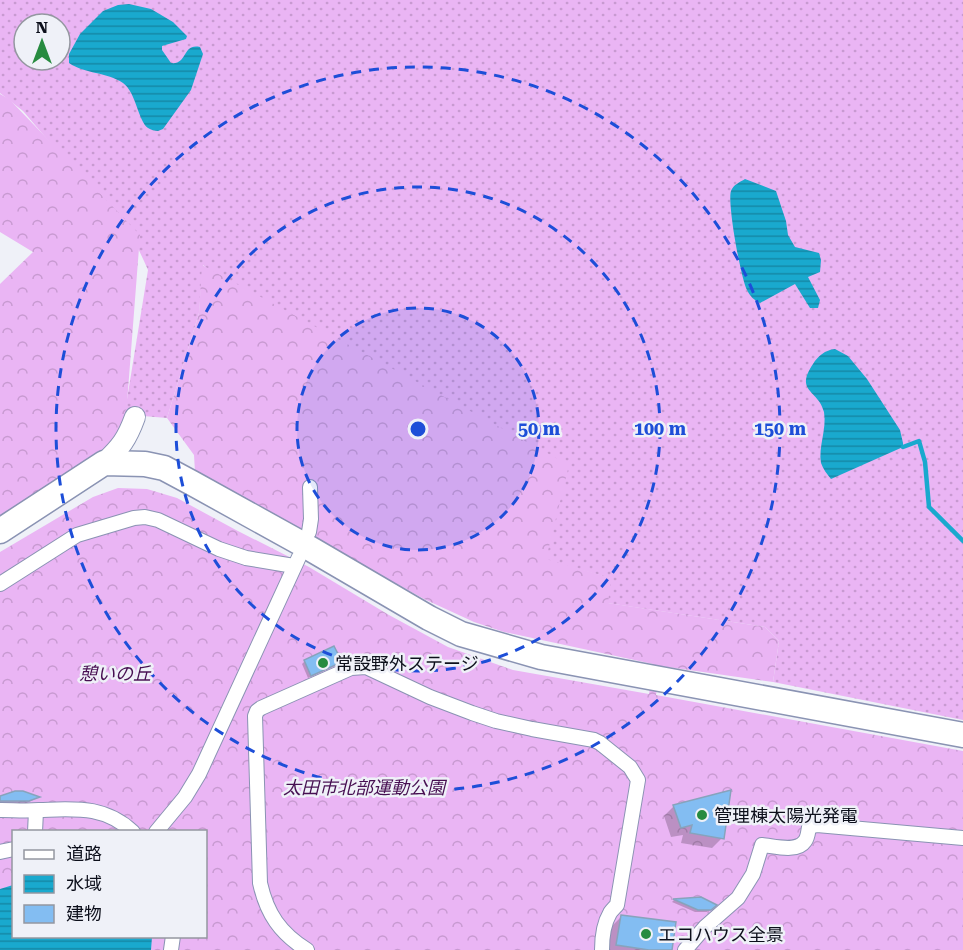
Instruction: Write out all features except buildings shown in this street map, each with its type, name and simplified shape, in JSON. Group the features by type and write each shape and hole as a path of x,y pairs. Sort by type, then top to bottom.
{"street":[{"path":"0,531 104,463 121,446 135,417"},
{"path":"104,463 145,464 164,468 304,545 429,618 462,634 541,657 963,735"},
{"path":"309,532 310,488"},
{"path":"0,584 77,535 134,518 145,517 158,520 219,549 246,558 296,561 199,774 185,797 157,830"},
{"path":"307,950 283,932 270,912 260,883 255,716 261,708 344,671 366,667 430,698 472,713 532,729 594,740 630,767 638,780 618,905 610,912 602,950"},
{"path":"1,810 36,811 78,808 103,813 132,830"},
{"path":"35,830 36,811"},
{"path":"685,950 705,927 738,898 753,874 762,845 799,847 807,838 810,827 817,825 963,838"}],"green space":[{"path":"0,0 963,0 963,720 773,682 779,641 765,627 607,603 610,578 546,560 203,265 199,313 167,418 143,416 122,430 148,270 135,242 23,111 0,93"},
{"path":"0,94 9,99 140,235 127,403 122,430 85,471 0,526 0,284 33,252 0,232"},
{"name":"太田市北部運動公園","path":"202,265 569,465 546,559 611,578 608,603 765,627 779,641 773,682 661,666 656,695 963,751 963,950 0,950 0,552 93,497 118,488 147,489 177,498 309,567 448,647 513,670 649,694 653,664 504,632 474,622 424,599 195,472 194,455 167,418 199,313"}],"water":[{"path":"129,4 151,9 173,22 187,36 186,39 162,46 162,50 171,63 180,61 190,48 200,47 203,54 191,90 163,129 158,131 148,128 145,124 131,93 123,83 72,65 72,49 80,34 103,11 118,5"},
{"path":"745,179 776,191 788,235 795,247 819,253 820,272 808,277 820,300 818,308 810,308 795,284 760,303 748,292 738,257 730,198 733,187"},
{"path":"835,349 848,356 867,379 900,430 903,447 831,479 821,463 824,412 818,399 807,386 806,380 817,358"},
{"path":"12,885 12,938 152,938 151,950 0,950 0,889"}],"waterway":[{"path":"903,447 919,441 925,462 929,507 963,541"}],"place":[{"name":"常設野外ステージ","path":"323,663"},
{"name":"管理棟太陽光発電","path":"702,815"},
{"name":"エコハウス全景","path":"646,934"}],"park label":[{"name":"憩いの丘","path":"115,673"}]}
